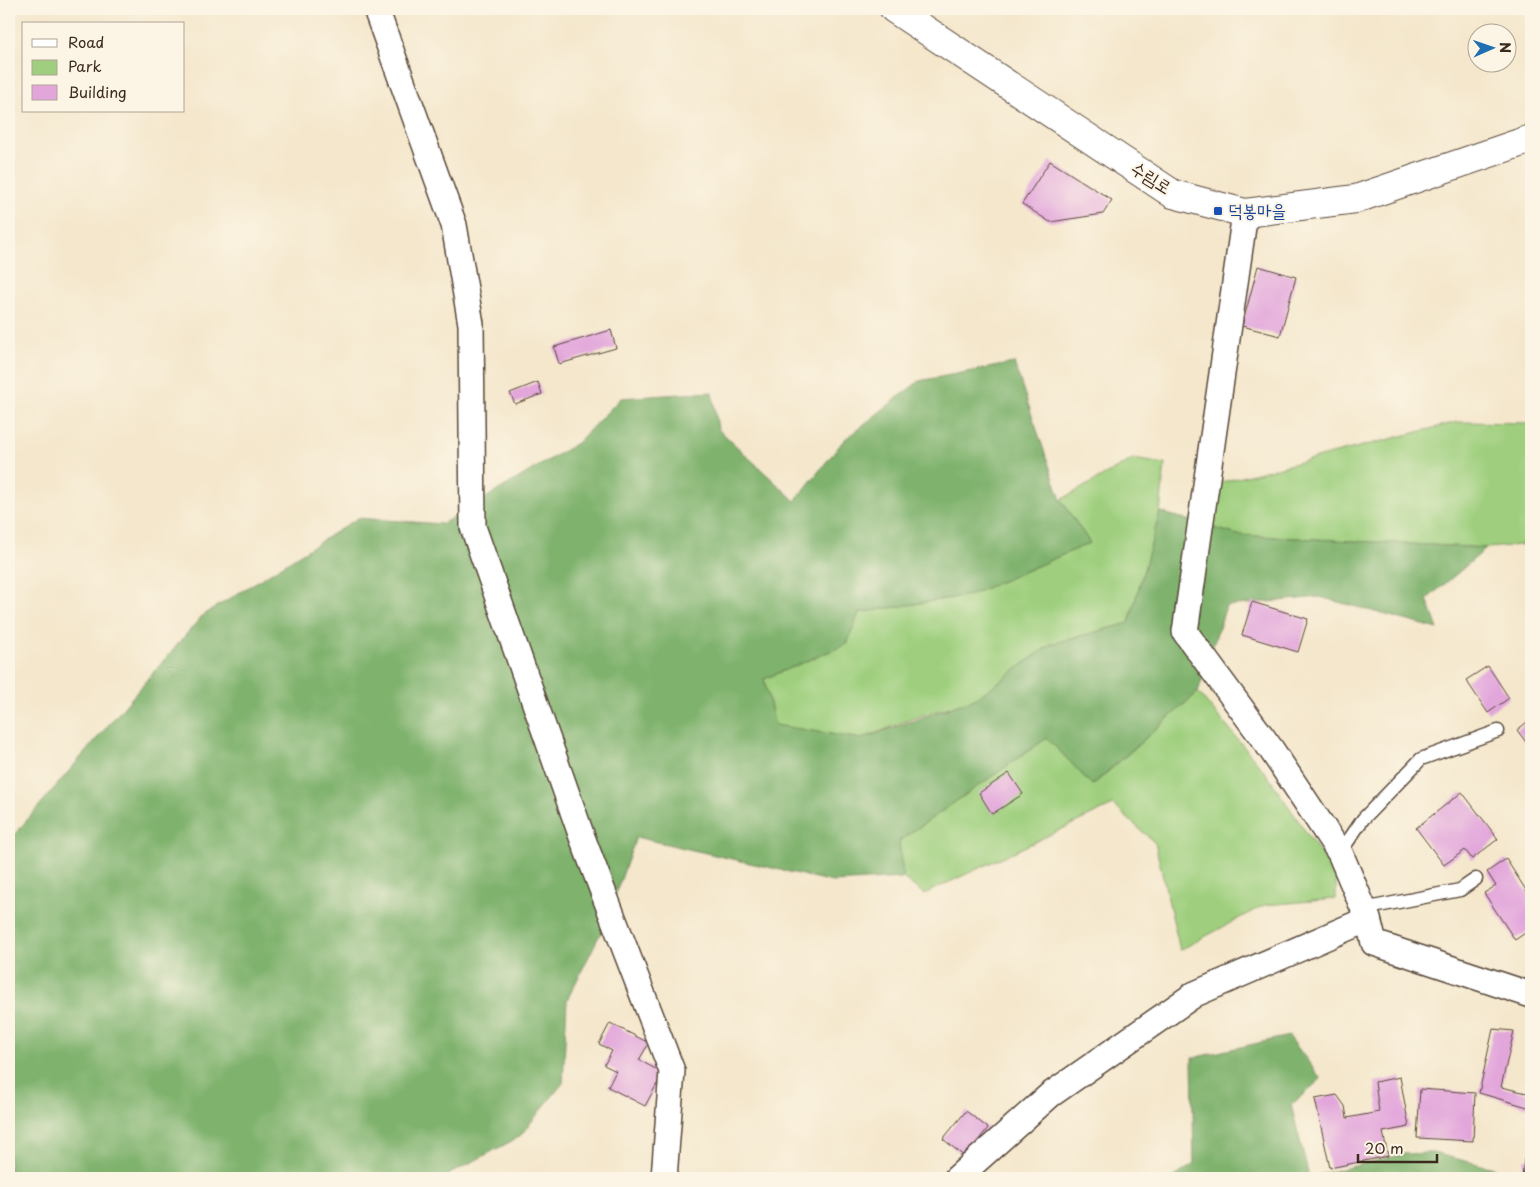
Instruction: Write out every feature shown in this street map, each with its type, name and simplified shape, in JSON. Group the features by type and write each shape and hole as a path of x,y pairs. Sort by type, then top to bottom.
{"main road":[{"name":"수림로","path":"894,9 1173,194 1245,213 1356,199 1531,139"}],"street":[{"path":"376,9 454,225 471,324 473,527 582,837 672,1071 664,1178"},
{"path":"1245,213 1185,632 1271,749 1340,853 1366,914 1374,943 1531,995"},
{"path":"957,1178 1050,1095 1195,994 1366,914"}],"lane":[{"path":"1340,853 1363,819 1421,759 1498,732"},
{"path":"1366,914 1460,890 1476,879"}],"path":[{"path":"9,16 11,9"}],"green space":[{"path":"1014,363 1061,500 1090,543 970,595 859,613 847,644 764,679 775,725 861,739 975,699 1051,644 1129,623 1160,512 1238,535 1487,548 1427,599 1438,629 1320,597 1226,606 1198,692 1092,785 1047,738 899,841 903,878 833,882 636,837 605,924 567,1000 563,1083 519,1137 442,1178 9,1178 9,841 202,616 358,518 442,524 577,443 621,398 712,392 718,429 795,501 844,440 919,381"},
{"path":"1457,422 1531,423 1531,544 1487,548 1238,535 1211,527 1218,483"},
{"path":"1133,459 1165,464 1160,512 1129,623 1051,644 975,699 914,718 861,739 775,725 764,679 846,644 859,613 970,595 1090,543 1061,500"},
{"path":"1198,692 1265,772 1336,876 1336,899 1264,905 1180,950 1155,843 1113,805 924,894 903,878 899,841 1047,738 1093,785"},
{"path":"1289,1036 1321,1079 1291,1105 1309,1177 1404,1154 1433,1153 1498,1169 1501,1178 1173,1178 1194,1164 1192,1058"}],"building":[{"path":"1050,161 1112,200 1103,214 1050,222 1022,204"},
{"path":"1258,266 1296,277 1280,336 1242,326"},
{"path":"611,330 616,348 559,364 554,347"},
{"path":"538,382 542,394 515,404 510,393"},
{"path":"1252,602 1308,619 1298,652 1242,635"},
{"path":"1488,666 1509,698 1488,713 1466,680"},
{"path":"1531,719 1531,749 1517,730"},
{"path":"1009,773 1023,794 992,814 979,793"},
{"path":"1462,792 1498,839 1472,859 1465,850 1444,865 1416,828"},
{"path":"1506,859 1531,898 1531,929 1515,940 1484,893 1496,886 1487,872"},
{"path":"610,1023 649,1043 639,1060 663,1073 645,1106 608,1087 616,1071 604,1065 612,1051 599,1044"},
{"path":"1493,1029 1514,1031 1501,1087 1531,1094 1531,1108 1479,1093"},
{"path":"1400,1077 1409,1127 1383,1132 1388,1156 1330,1168 1315,1099 1337,1095 1345,1106 1347,1118 1379,1112 1375,1082"},
{"path":"1420,1089 1475,1093 1473,1141 1417,1138"},
{"path":"966,1111 988,1128 965,1157 943,1139"},
{"path":"1524,1159 1531,1159 1531,1178 1522,1178"}],"place":[{"name":"덕봉마을","path":"1218,211"}]}
